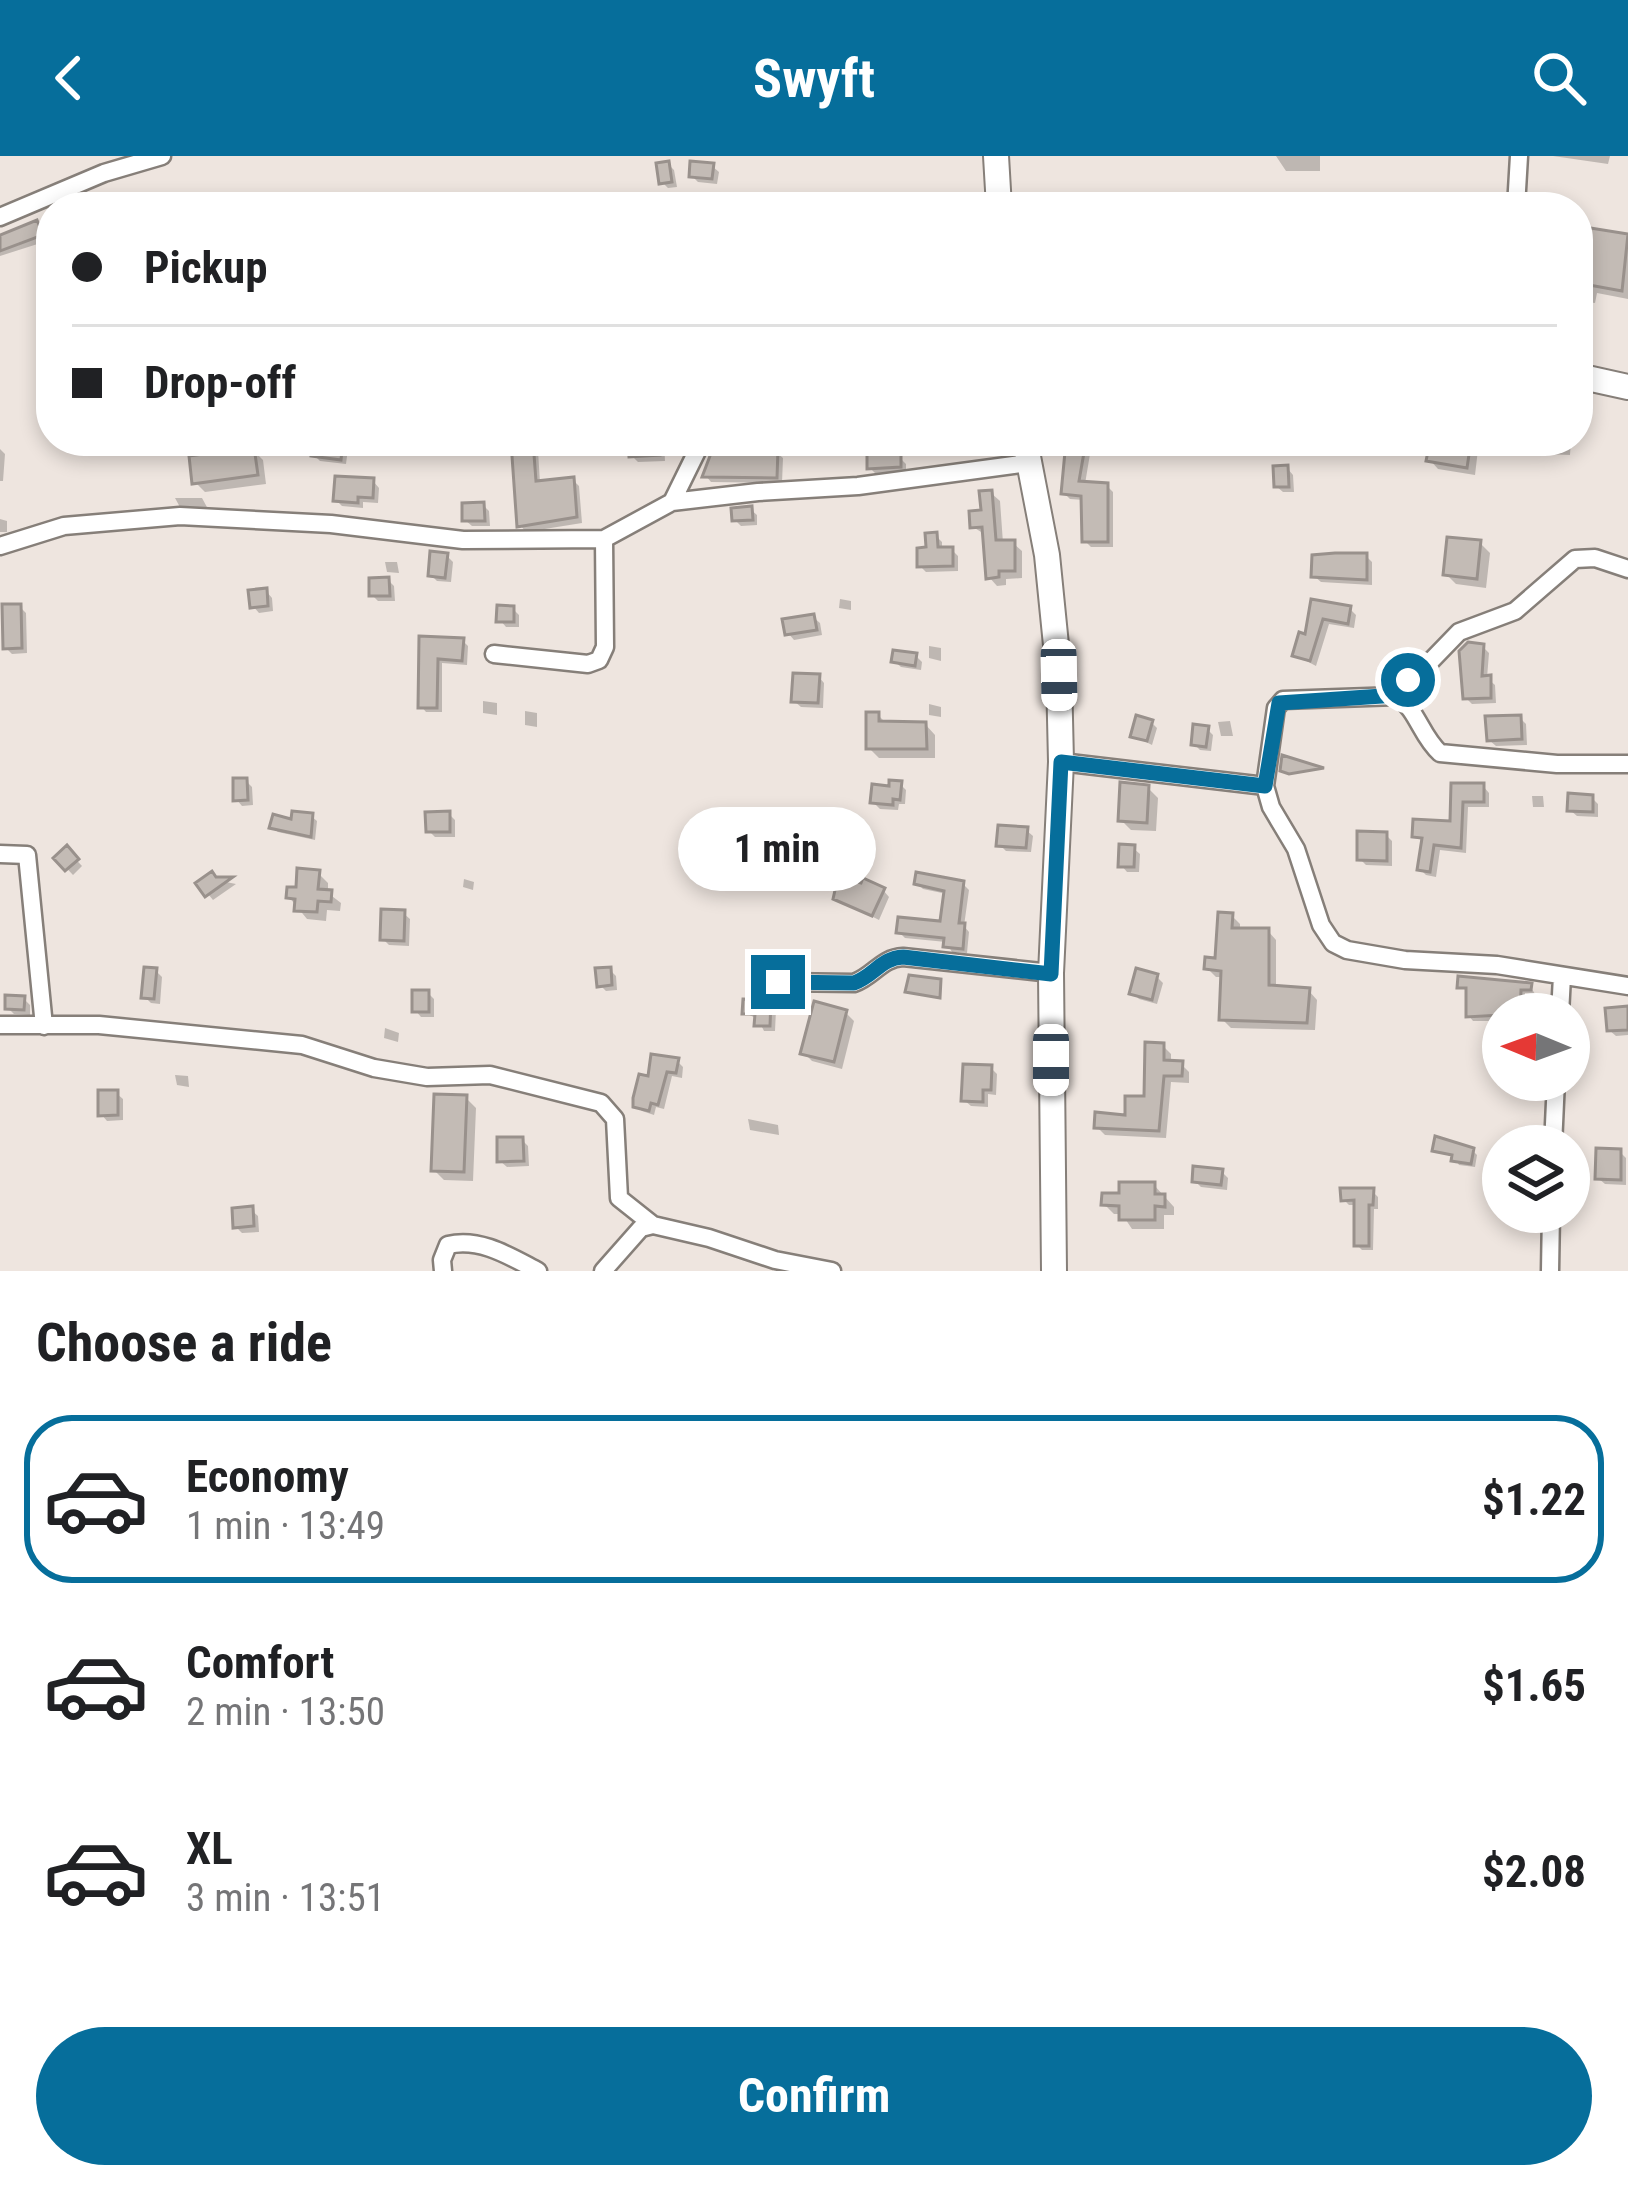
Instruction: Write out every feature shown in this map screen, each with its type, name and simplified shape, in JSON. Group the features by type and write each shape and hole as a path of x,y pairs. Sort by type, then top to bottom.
{"main road":[{"path":"996,156 997,192"},
{"path":"1593,379 1628,387"},
{"path":"1028,456 1047,555 1059,675 1061,762 1051,974 1054,1271"}],"street":[{"path":"59,192 162,156"},
{"path":"1517,192 1519,156"},
{"path":"0,217 36,202"},
{"path":"672,502 695,456"},
{"path":"0,546 64,526 180,516 331,524 464,540 604,539 672,502 858,486 1007,456"},
{"path":"494,654 588,664 598,660 605,647 604,539"},
{"path":"1628,569 1595,558 1575,559 1514,611 1459,632 1397,695 1279,703 1265,786 1271,807 1296,849 1322,925 1334,943 1347,950 1405,960 1497,965 1628,986"},
{"path":"1397,695 1414,710 1435,749 1447,754 1557,764 1628,764"},
{"path":"1061,762 1265,786"},
{"path":"0,854 27,855 44,1026"},
{"path":"778,982 854,983 886,960 903,957 1051,974"},
{"path":"1561,993 1562,976"},
{"path":"0,1025 98,1025 302,1046 374,1068 427,1077 490,1075 601,1103 615,1119 616,1190 653,1226"},
{"path":"603,1271 641,1228 653,1226 832,1271"},
{"path":"1550,1271 1551,1233"},
{"path":"443,1271 448,1245 472,1243 538,1271"}],"building":[{"path":"669,161 672,182 659,184 656,163"},
{"path":"690,161 714,163 712,179 689,177"},
{"path":"36,220 36,238 0,251 0,235"},
{"path":"1593,228 1628,234 1622,291 1593,286"},
{"path":"189,456 255,456 258,475 192,484"},
{"path":"512,456 534,456 536,481 574,477 577,517 517,527"},
{"path":"710,456 778,456 777,478 702,477"},
{"path":"867,456 901,456 901,467 867,469"},
{"path":"1065,456 1083,456 1079,481 1108,483 1108,542 1082,542 1081,496 1061,494"},
{"path":"1427,456 1469,456 1467,468 1426,461"},
{"path":"1288,465 1289,487 1274,487 1273,466"},
{"path":"335,476 374,478 373,498 358,497 358,503 333,501"},
{"path":"992,490 996,540 1015,540 1015,571 999,571 999,577 986,579 982,527 970,528 969,511 981,510 979,491"},
{"path":"484,502 485,521 462,521 462,503"},
{"path":"752,506 753,520 732,521 731,508"},
{"path":"937,532 938,547 953,547 953,566 917,567 917,548 926,547 925,533"},
{"path":"1447,537 1481,540 1477,579 1443,575"},
{"path":"430,551 448,553 445,578 428,576"},
{"path":"1367,553 1367,580 1311,577 1312,555"},
{"path":"389,577 390,596 369,596 369,578"},
{"path":"267,588 268,606 250,608 248,590"},
{"path":"1311,599 1351,606 1348,624 1323,619 1310,661 1292,656 1299,632 1305,634"},
{"path":"2,604 21,604 22,648 3,649"},
{"path":"497,605 514,606 514,622 496,622"},
{"path":"814,614 817,630 785,635 782,619"},
{"path":"419,636 464,638 462,661 438,659 437,708 418,708"},
{"path":"1468,642 1484,644 1482,676 1491,675 1491,698 1463,699 1459,651"},
{"path":"893,650 917,653 915,666 891,662"},
{"path":"793,673 820,674 818,703 791,702"},
{"path":"866,712 879,712 879,721 926,722 927,749 866,749"},
{"path":"1136,715 1153,720 1147,741 1130,737"},
{"path":"1521,715 1522,739 1487,741 1485,716"},
{"path":"1193,724 1209,726 1206,747 1191,745"},
{"path":"1282,755 1324,768 1289,774 1280,771"},
{"path":"233,778 247,778 248,800 233,801"},
{"path":"889,780 902,781 900,800 893,799 893,805 870,803 872,784 889,786"},
{"path":"1120,782 1149,785 1147,823 1118,821"},
{"path":"1451,783 1484,783 1484,802 1463,802 1461,848 1434,845 1430,872 1417,870 1422,838 1412,837 1413,819 1450,821"},
{"path":"1568,793 1593,795 1593,812 1567,811"},
{"path":"292,811 313,813 311,837 269,828 273,814 291,819"},
{"path":"450,811 450,832 426,832 425,812"},
{"path":"998,825 1028,827 1026,848 996,846"},
{"path":"1357,831 1387,832 1387,861 1357,860"},
{"path":"1119,844 1135,845 1134,867 1118,867"},
{"path":"67,845 79,859 65,871 53,858"},
{"path":"756,858 778,863 773,887 750,881"},
{"path":"297,868 320,870 318,889 332,890 331,902 318,901 317,912 294,911 295,899 286,898 287,887 296,887"},
{"path":"212,871 216,877 233,877 205,897 195,883"},
{"path":"916,872 964,881 959,923 965,923 963,949 943,947 944,938 896,933 898,917 940,921 944,891 914,884"},
{"path":"838,877 861,883 863,878 885,888 872,916 833,899"},
{"path":"381,909 405,910 404,941 380,940"},
{"path":"1218,912 1233,913 1232,928 1269,928 1269,985 1310,988 1307,1023 1219,1020 1221,971 1204,969 1205,957 1215,958"},
{"path":"144,967 157,968 154,999 141,998"},
{"path":"611,967 612,985 597,987 595,968"},
{"path":"1136,968 1158,974 1152,1000 1129,994"},
{"path":"909,975 941,979 940,998 905,992"},
{"path":"1458,976 1532,983 1531,990 1521,993 1482,993 1482,1016 1466,1017 1466,988 1457,988"},
{"path":"412,990 429,990 429,1012 412,1012"},
{"path":"5,995 25,996 24,1010 5,1009"},
{"path":"743,999 771,1000 770,1026 754,1026 755,1014 742,1014"},
{"path":"814,1001 847,1010 834,1062 800,1054"},
{"path":"1628,1006 1628,1030 1607,1031 1605,1008"},
{"path":"1145,1042 1164,1043 1164,1060 1183,1061 1182,1076 1164,1076 1159,1131 1094,1128 1095,1112 1125,1115 1125,1096 1144,1096"},
{"path":"651,1054 679,1058 676,1073 667,1072 658,1105 651,1103 649,1111 633,1107 633,1098 639,1074 648,1076"},
{"path":"963,1064 992,1065 991,1090 983,1090 983,1102 961,1101"},
{"path":"98,1090 118,1090 118,1115 98,1116"},
{"path":"434,1094 467,1095 464,1172 431,1171"},
{"path":"1435,1136 1474,1148 1471,1164 1432,1151"},
{"path":"497,1137 523,1137 524,1161 497,1162"},
{"path":"1596,1148 1621,1149 1621,1180 1595,1179"},
{"path":"1193,1166 1223,1169 1221,1185 1192,1182"},
{"path":"1119,1182 1155,1182 1155,1194 1165,1194 1165,1207 1155,1206 1155,1220 1119,1220 1119,1206 1101,1205 1102,1193 1119,1193"},
{"path":"1340,1188 1374,1188 1369,1246 1354,1246 1354,1200 1341,1201"},
{"path":"253,1206 254,1226 233,1228 232,1208"}],"route":[{"path":"778,982 854,983 886,960 903,957 1051,974 1061,762 1265,786 1276,708 1283,700 1397,695 1408,680"}]}
